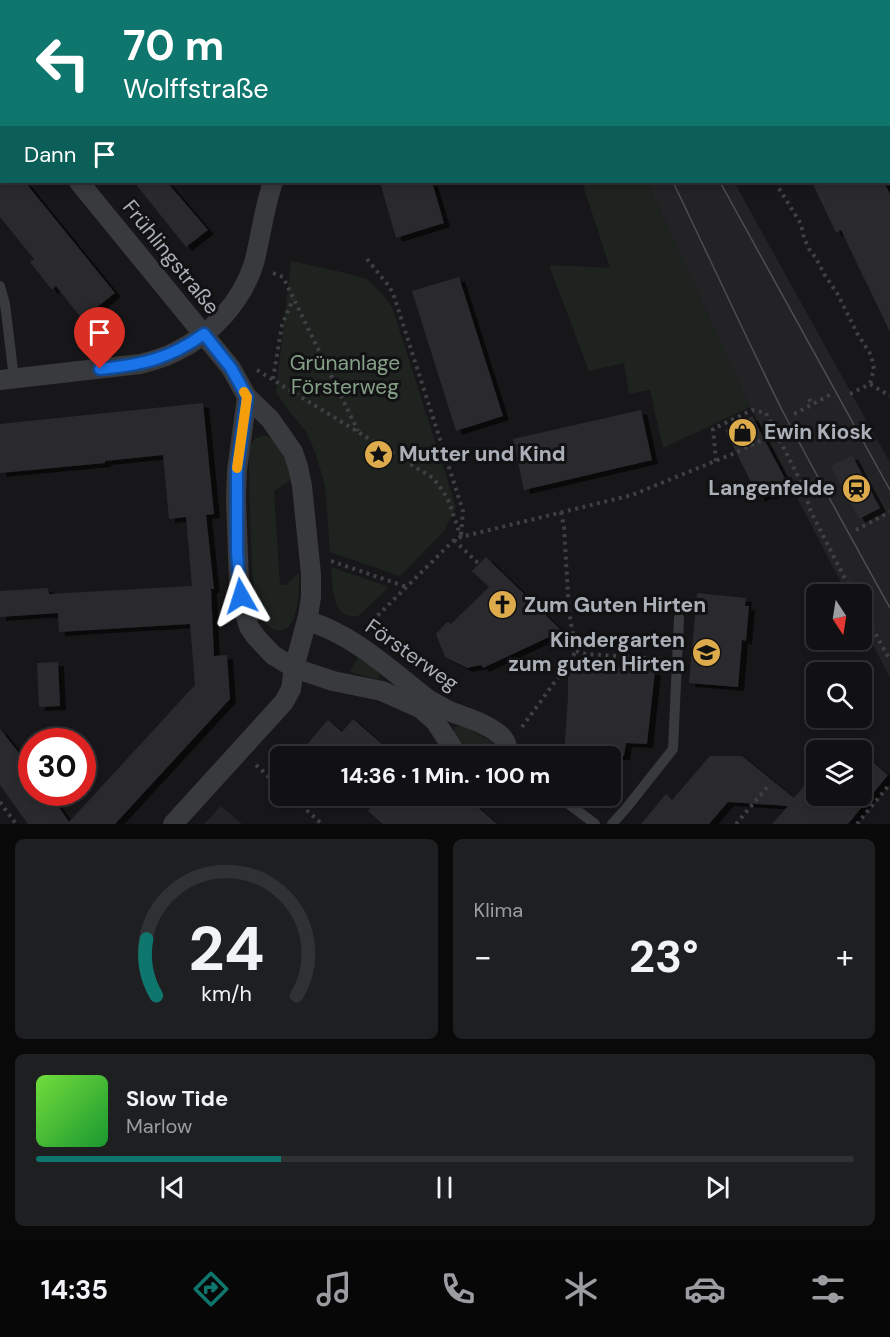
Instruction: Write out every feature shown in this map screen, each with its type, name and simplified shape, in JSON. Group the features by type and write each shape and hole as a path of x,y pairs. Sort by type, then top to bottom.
{"street":[{"name":"Frühlingstraße","path":"80,183 204,334"},
{"path":"7,379 140,364 174,352 204,334 238,297 246,282 253,264 273,183"},
{"path":"173,824 284,702 291,688 311,597 311,574 302,486 293,452 270,419 247,397 231,368 204,334"},
{"name":"Försterweg","path":"247,397 237,470 236,499 239,583 249,627 273,655 294,668 333,681 382,691 420,708 435,721 451,746"},
{"name":"Försterweg","path":"307,621 330,629 354,642 444,709 495,730 505,739 507,746"}],"lane":[{"path":"0,286 5,304 7,379"},
{"path":"612,824 673,749 679,618"},
{"path":"571,806 595,824"}],"path":[{"path":"776,183 801,224 809,249 837,293 871,355 874,369 870,384 849,394"},
{"path":"367,259 393,293 464,511 461,537"},
{"path":"253,264 283,277 358,432"},
{"path":"273,379 282,325 293,298"},
{"path":"231,368 244,362 433,478 449,502 461,537"},
{"path":"870,384 890,396"},
{"path":"794,414 830,395"},
{"path":"809,399 812,405"},
{"path":"716,461 713,429 752,410 766,413 802,484 811,512 848,584"},
{"path":"354,642 454,540 632,495 764,439"},
{"path":"561,512 569,612 576,651 568,663"},
{"path":"856,530 890,512"},
{"path":"454,540 479,564"},
{"path":"309,554 407,587"},
{"path":"872,628 890,660"},
{"path":"576,651 585,654 653,659"},
{"path":"523,725 562,672"},
{"path":"240,751 270,778"},
{"path":"857,824 890,784"},
{"path":"736,824 769,785"},
{"path":"0,802 16,824"},
{"path":"302,806 322,824"}],"shaded area":[{"path":"647,183 735,183 890,463 890,678 872,643 872,584 842,584 750,407"},
{"path":"221,806 242,824 204,824"}],"green space":[{"path":"582,183 647,183 750,407 663,448 650,390 629,394 624,363 589,371 549,265 610,268"},
{"name":"Grünanlage Försterweg","path":"291,261 367,279 392,307 456,507 444,531 400,576 330,552 325,485 315,452 306,431 276,392"},
{"path":"267,436 280,449 292,479 274,491 280,585 286,585 299,573 294,618 284,630 276,630 268,626 260,614 253,578 249,453 254,440"},
{"path":"331,567 389,587 358,616 349,616 343,613 335,600"},
{"path":"359,655 375,668 380,678 350,672"},
{"path":"464,726 492,742 494,746 465,746 454,734 454,728"}],"building":[{"path":"0,183 26,183 115,293 82,319 56,286 52,290 30,262 34,259 0,217"},
{"path":"135,183 168,183 208,230 186,247"},
{"path":"380,183 432,183 444,223 396,238"},
{"path":"812,183 884,183 890,194 890,332 841,230 836,233"},
{"path":"459,277 503,416 456,431 412,291"},
{"path":"203,403 214,514 206,515 214,589 211,589 214,656 227,655 230,699 115,824 28,824 0,785 0,729 18,752 18,806 58,806 69,822 84,806 96,806 96,793 195,685 190,624 59,632 58,613 0,617 0,591 48,588 49,594 192,586 186,517 169,519 163,455 0,473 0,424"},
{"path":"641,410 652,460 524,490 513,439"},
{"path":"752,416 789,486 769,496 768,494 759,498 725,430"},
{"path":"852,455 880,508 859,519 831,466"},
{"name":"Zum Guten Hirten","path":"486,557 562,631 483,668 481,665 467,668 445,657 436,634 447,622 451,624 489,587 472,571"},
{"name":"Kindergarten zum guten Hirten","path":"697,593 746,598 745,606 749,606 746,641 742,640 738,687 689,683"},
{"path":"58,662 60,706 39,707 37,663"},
{"path":"568,663 655,671 647,744 626,743 624,756 621,756 621,746 565,746"},
{"path":"353,719 384,746 306,746 328,720 342,732"},
{"path":"710,756 742,756 794,798 806,784 806,806 863,806 848,824 772,824 788,806 728,802 709,824 641,824 666,794 672,800"},
{"path":"872,761 888,775 872,795"},
{"path":"372,806 477,806 497,824 383,824 368,811"}],"tram line":[{"path":"673,183 781,408 890,608"},
{"path":"721,183 890,490"}],"slow traffic":[{"path":"237,468 247,397 244,392"}],"place":[{"name":"Ewin Kiosk","path":"743,432"},
{"name":"Mutter und Kind","path":"378,454"},
{"name":"Langenfelde","path":"856,488"},
{"name":"Zum Guten Hirten","path":"503,605"},
{"name":"Kindergarten zum guten Hirten","path":"706,652"}],"route":[{"path":"100,369 159,359 204,334 231,368 247,397 237,470 236,499 241,596"}]}
